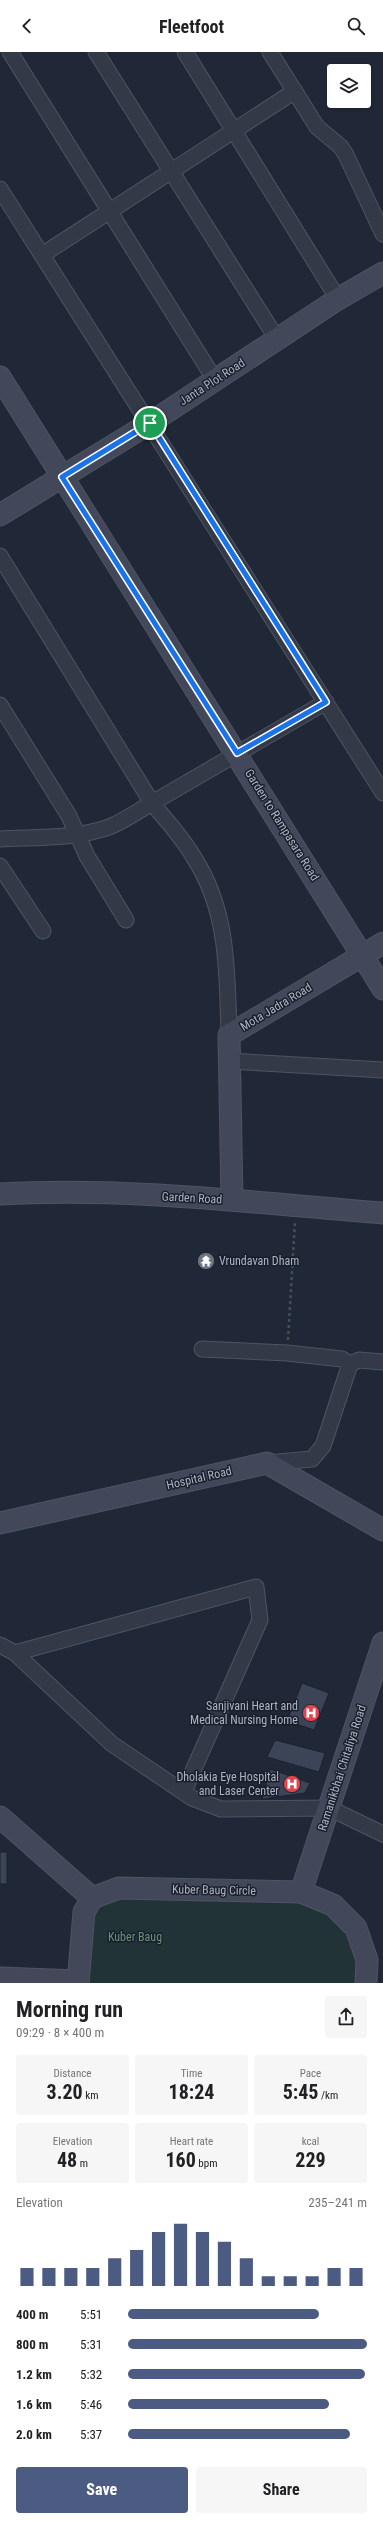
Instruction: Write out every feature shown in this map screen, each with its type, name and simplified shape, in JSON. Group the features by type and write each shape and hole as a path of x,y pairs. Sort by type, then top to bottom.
{"main road":[{"name":"Janta Plot Road","path":"0,515 150,423 338,299 383,273"},
{"name":"Garden to Rampasara Road","path":"0,377 237,753 383,989"},
{"name":"Mota Jadra Road","path":"232,1200 229,1035 383,943"},
{"name":"Garden Road","path":"0,1194 98,1193 232,1200 383,1213"},
{"name":"Hospital Road","path":"0,1523 267,1463"},
{"path":"267,1463 383,1530"},
{"name":"Ramanikbhai Chitaliya Road","path":"301,1892 383,1643"},
{"path":"0,1817 92,1898 84,1912 78,1982 0,1978"},
{"name":"Kuber Baug Circle","path":"92,1898 119,1888 301,1892 333,1905 356,1928 367,1960 372,1982"}],"street":[{"path":"10,52 215,380"},
{"path":"96,52 172,170 277,339"},
{"path":"185,52 338,299"},
{"path":"270,52 317,127 341,147 346,155 383,234"},
{"path":"42,255 295,91"},
{"path":"0,189 150,423 383,793"},
{"path":"0,556 152,803 194,856 215,899 222,921 227,951 229,1035"},
{"path":"0,839 77,835 111,826 326,702"},
{"path":"0,705 69,816 87,856 126,920"},
{"path":"0,866 43,931"},
{"path":"229,1061 383,1070"},
{"path":"202,1349 287,1352 342,1359 350,1364"},
{"path":"267,1463 312,1459 323,1446 350,1364 359,1360 383,1362"},
{"path":"15,1654 256,1587 260,1620 184,1791"},
{"path":"0,1645 15,1654 112,1744 184,1791 192,1798 221,1809 329,1808 383,1834"}],"path":[{"path":"287,1352 296,1206"}],"green space":[{"name":"Kuber Baug","path":"119,1889 301,1895 354,1930 364,1983 80,1983 85,1913"}],"building":[{"path":"302,1683 329,1693 314,1730 287,1721"},
{"path":"275,1740 325,1753 319,1772 267,1757"},
{"path":"270,1769 310,1783 305,1793 262,1799"},
{"path":"0,1852 7,1852 7,1884 0,1884"}],"place":[{"name":"Vrundavan Dham","path":"206,1261"},
{"name":"Sanjivani Heart and Medical Nursing Home","path":"311,1713"},
{"name":"Dholakia Eye Hospital and Laser Center","path":"292,1784"}],"route":[{"path":"150,423 326,702 237,753 62,477 150,423"}]}
